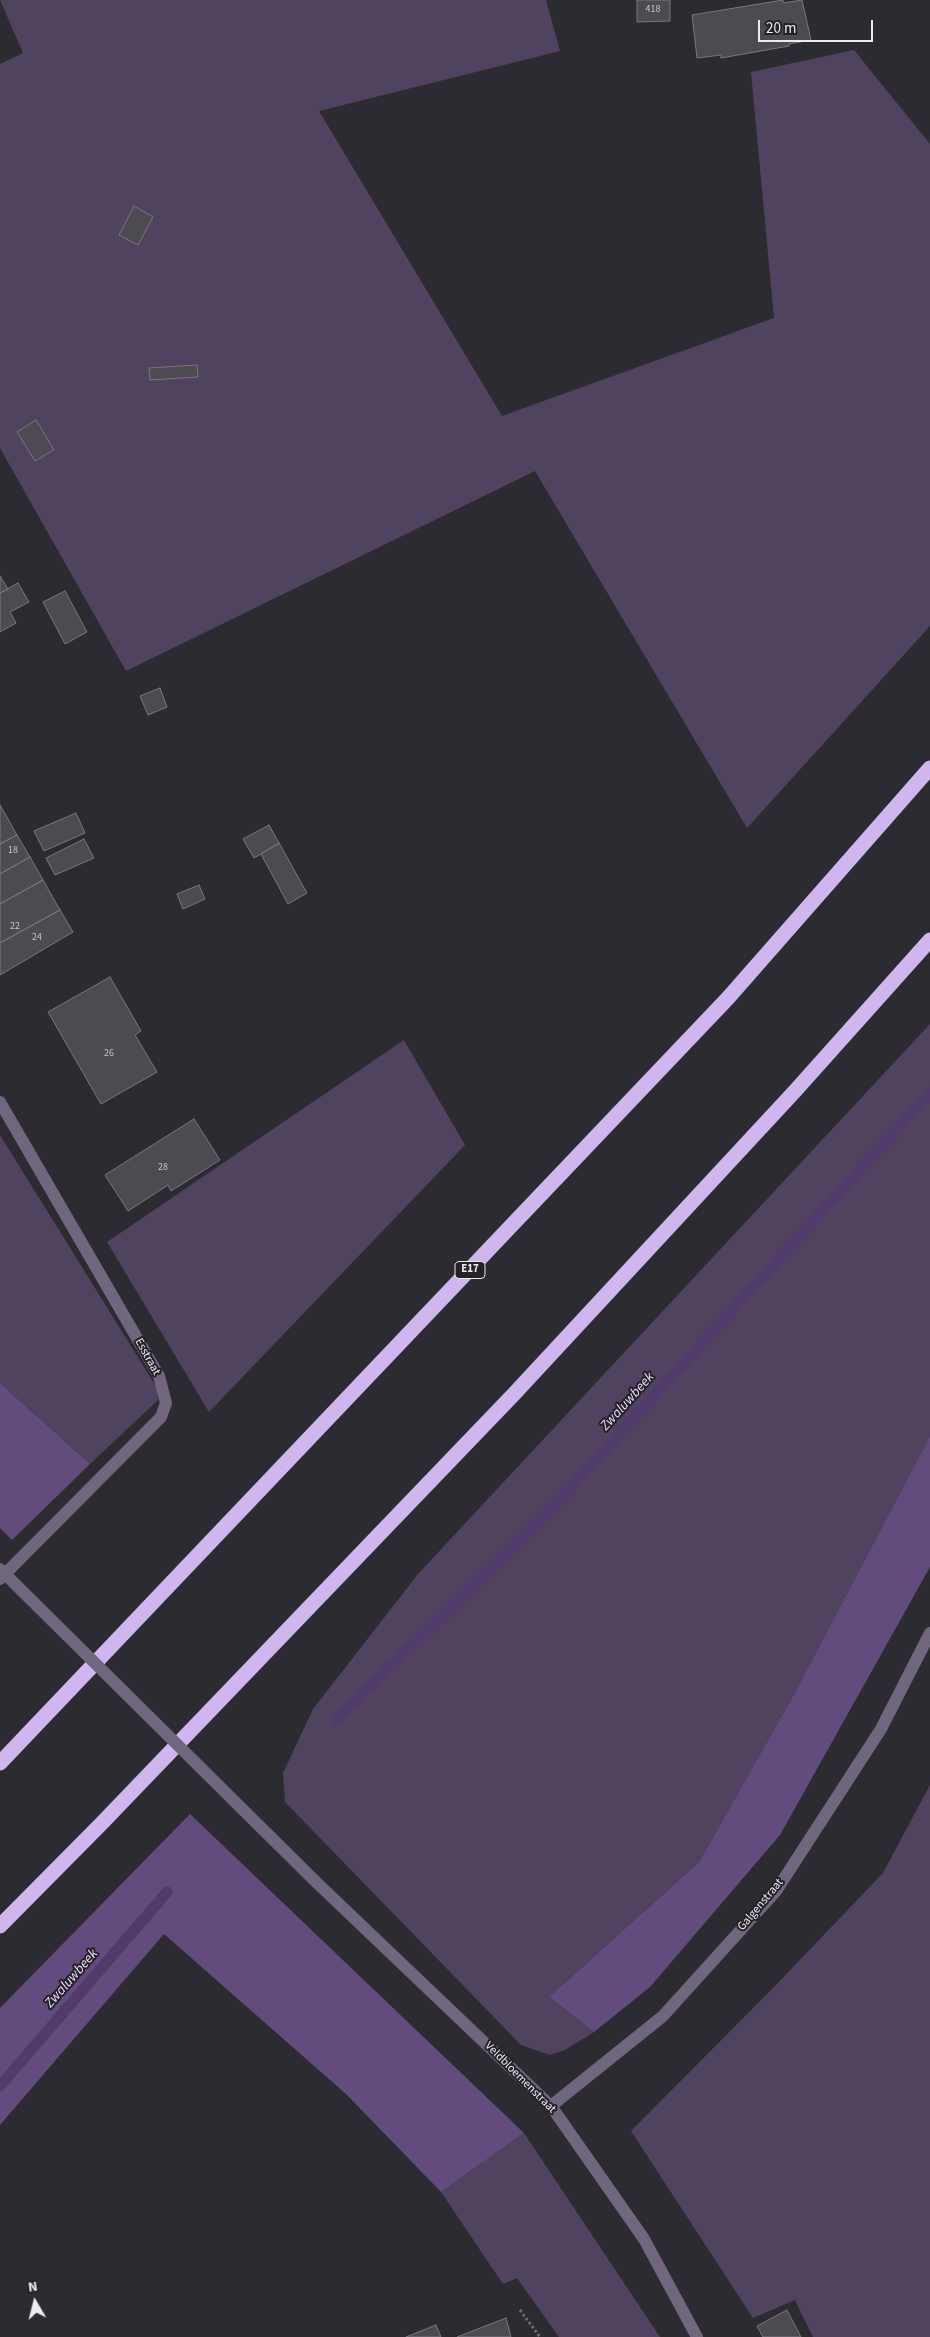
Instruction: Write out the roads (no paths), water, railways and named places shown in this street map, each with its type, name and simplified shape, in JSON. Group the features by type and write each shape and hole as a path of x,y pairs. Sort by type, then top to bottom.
{"highway":[{"name":"E17","path":"0,1763 728,998 930,768"},
{"path":"0,1926 514,1394 795,1091 930,940"}],"street":[{"name":"Esstraat","path":"0,1102 159,1376 166,1403 161,1417 0,1579"},
{"name":"Veldbloemenstraat","path":"0,1569 315,1881 551,2106 644,2239 697,2337"},
{"name":"Galgenstraat","path":"551,2106 663,2016 776,1891 881,1729 930,1633"}],"waterway":[{"name":"Zwaluwbeek","path":"337,1720 553,1507 930,1093"},
{"name":"Zwaluwbeek","path":"0,2086 167,1892"}]}
